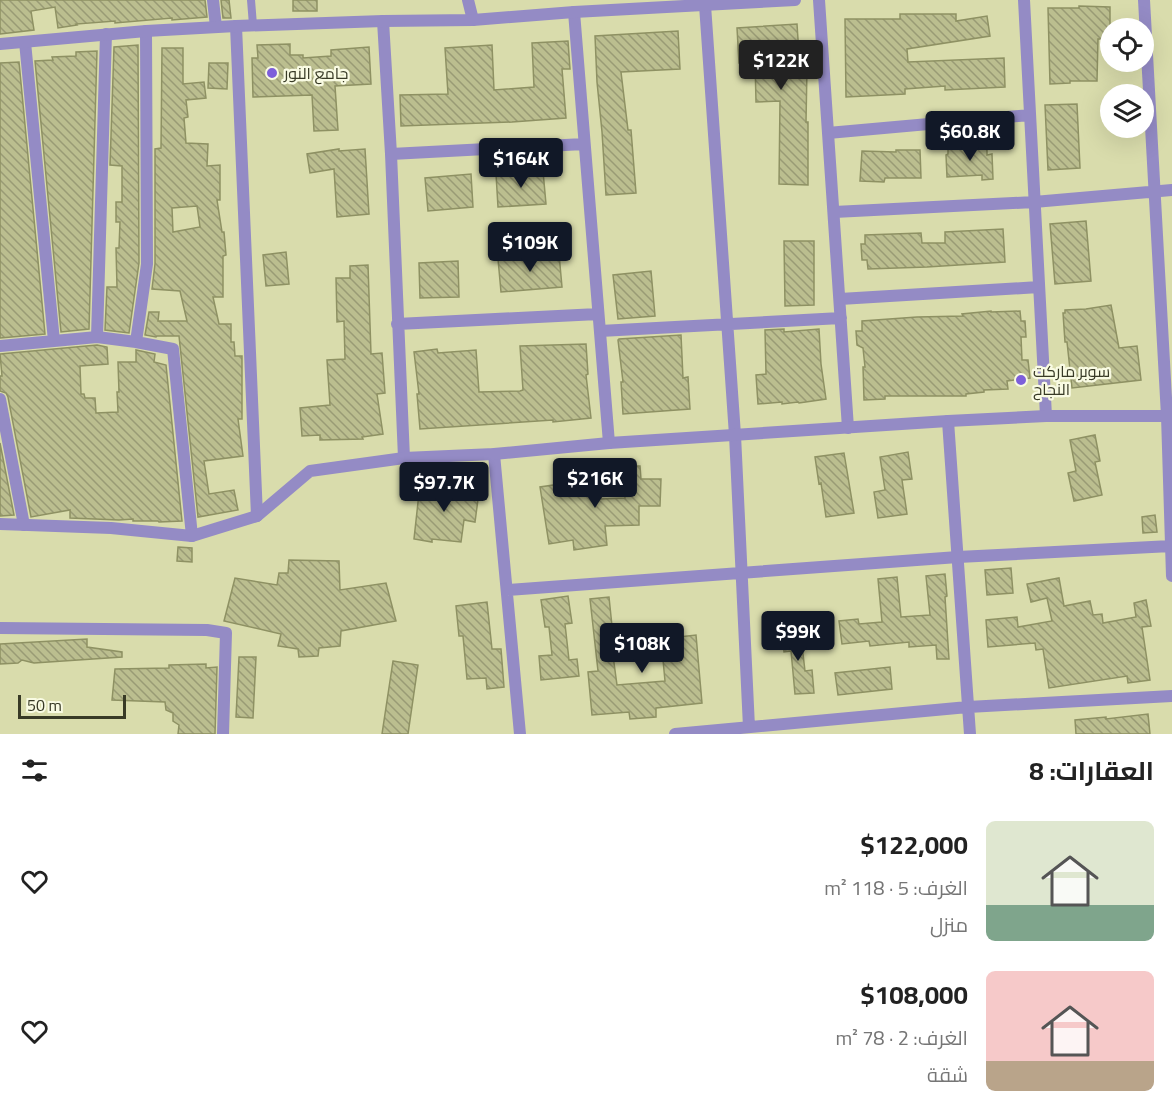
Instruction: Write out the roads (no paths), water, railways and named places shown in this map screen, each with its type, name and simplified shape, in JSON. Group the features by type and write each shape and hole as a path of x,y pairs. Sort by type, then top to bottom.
{"street":[{"path":"213,0 216,27"},
{"path":"468,0 472,20"},
{"path":"0,44 216,27 472,20 795,0"},
{"path":"819,0 848,428"},
{"path":"1023,0 1046,416"},
{"path":"1144,0 1170,416 1172,576"},
{"path":"705,5 735,435 749,727"},
{"path":"574,12 609,443"},
{"path":"383,21 404,458"},
{"path":"236,26 257,516"},
{"path":"136,342 147,264 146,31"},
{"path":"97,337 106,34"},
{"path":"25,42 54,341"},
{"path":"828,133 1030,115"},
{"path":"391,154 585,144"},
{"path":"834,212 1034,202 1172,190"},
{"path":"840,299 1039,287"},
{"path":"397,324 598,314"},
{"path":"600,331 841,318"},
{"path":"0,346 97,337 173,349 192,536"},
{"path":"0,399 24,525"},
{"path":"0,524 111,528 192,536 257,516 310,471 404,458 494,454 609,443 948,421 1046,416 1170,416"},
{"path":"948,421 970,734"},
{"path":"494,454 520,734"},
{"path":"507,590 957,556 1171,546"},
{"path":"0,628 207,630 226,633 224,734"},
{"path":"675,734 968,707 1172,696"}],"lane":[{"path":"251,0 253,25"}],"place":[{"name":"جامع النور","path":"272,73"},
{"name":"سوبر ماركت النجاح","path":"1021,380"}]}
